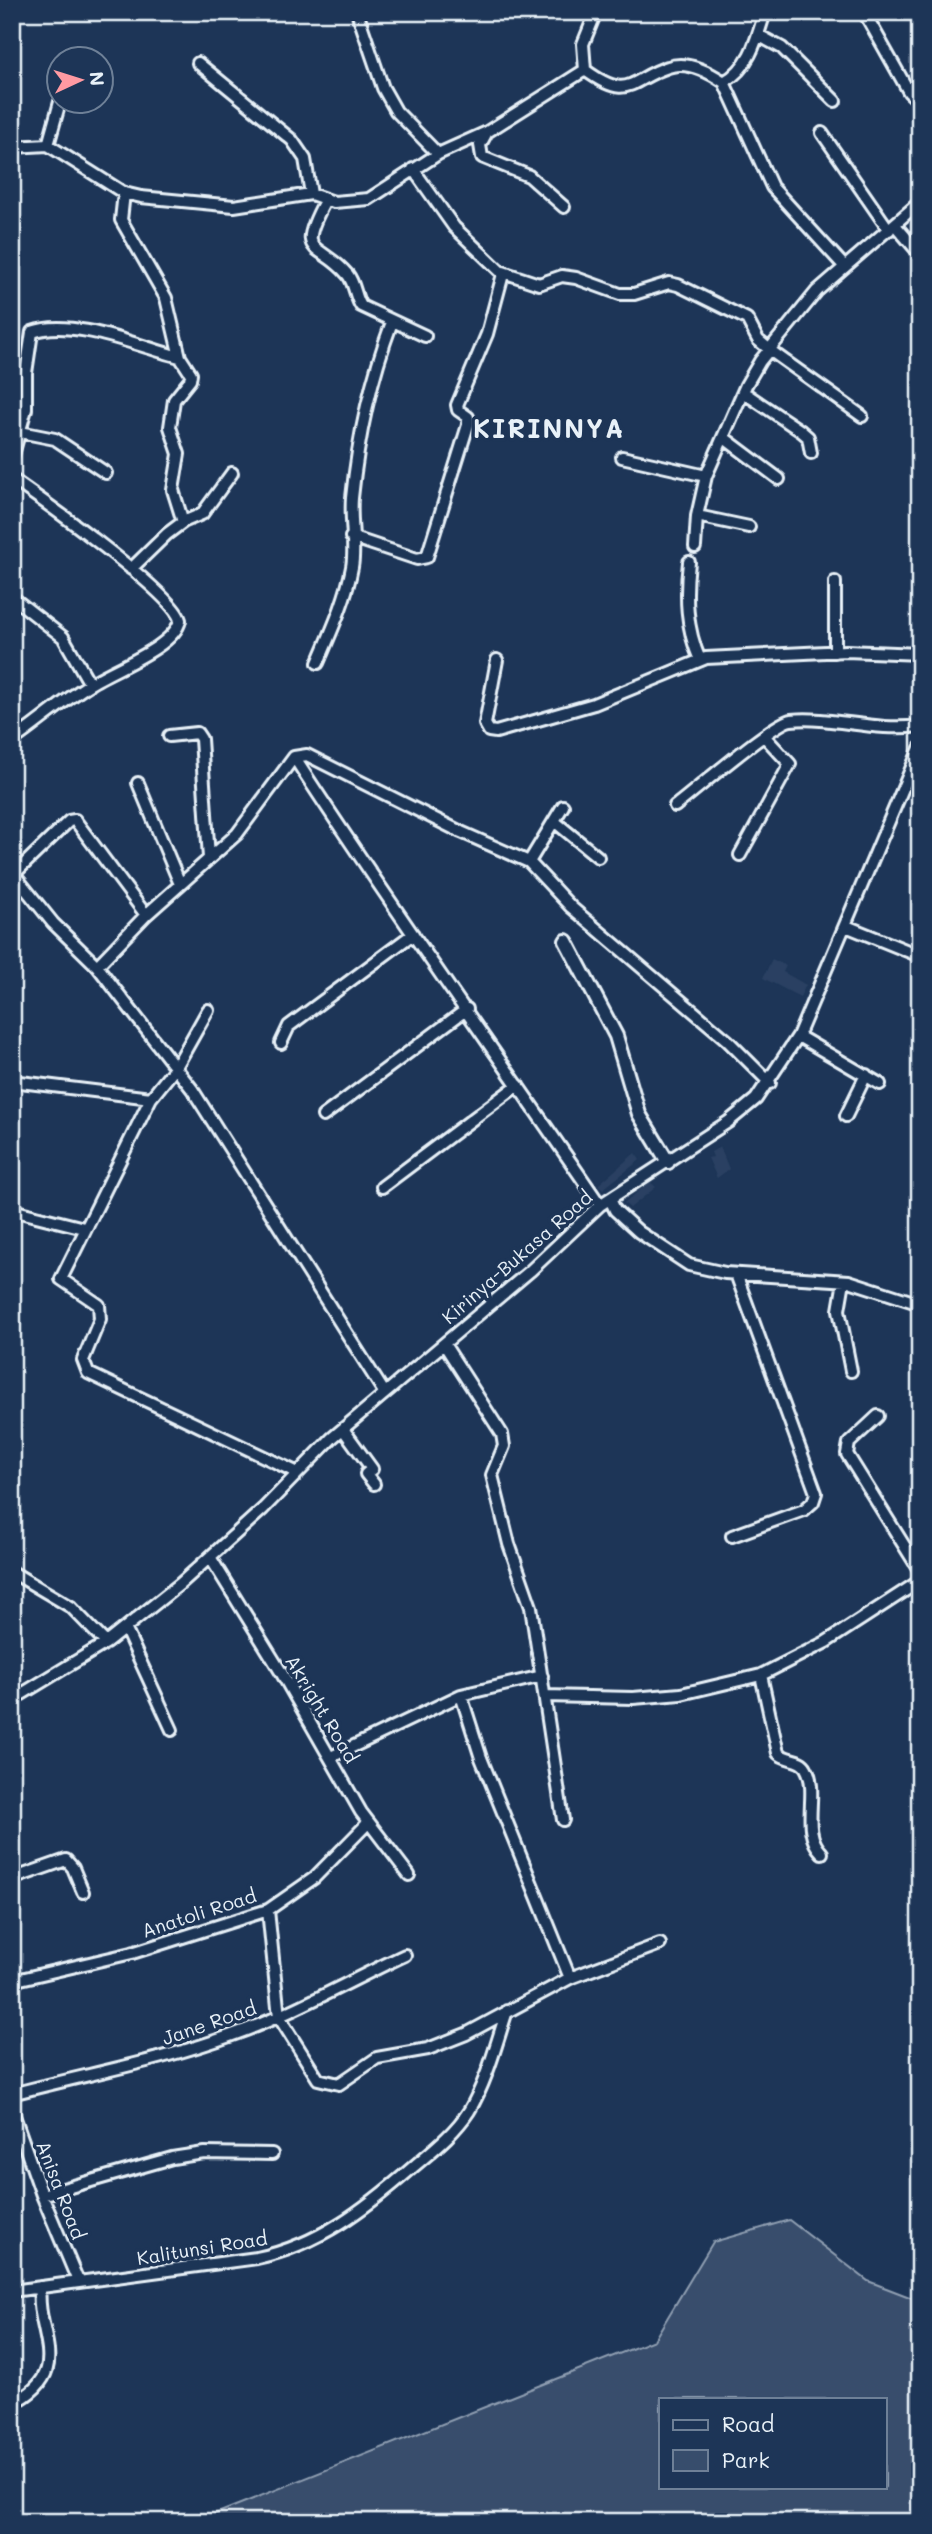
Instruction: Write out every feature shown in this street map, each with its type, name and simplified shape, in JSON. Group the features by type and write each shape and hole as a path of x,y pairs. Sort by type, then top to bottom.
{"street":[{"path":"356,12 383,88 396,111 438,154"},
{"path":"596,12 583,44 585,70 596,78 627,87 636,85 668,66 680,65 704,71 724,82 772,187 844,266"},
{"path":"724,82 745,62 765,12"},
{"path":"864,12 909,92 920,102"},
{"path":"758,35 782,48 835,101"},
{"path":"198,63 292,140 305,159 312,194"},
{"path":"12,147 48,145 124,193 199,205 234,206 312,194 325,201 369,199 438,154 488,132 585,70"},
{"path":"48,145 56,116"},
{"path":"488,132 481,145 482,157 529,176 564,207"},
{"path":"822,133 892,228 920,254"},
{"path":"413,169 454,227 503,272 539,284 562,276 576,278 620,294 672,284 707,297 747,320 758,340 771,351 862,415"},
{"path":"124,193 121,220 166,298 180,357 189,367 190,380 174,400 170,427 179,454 173,490 183,522"},
{"path":"325,201 310,234 312,246 349,276 361,306 425,336"},
{"path":"695,547 697,516 706,476 760,361 771,351 817,291 920,202"},
{"path":"351,537 417,559 427,557 468,425 468,417 458,410 457,405 487,334 503,272"},
{"path":"318,663 337,619 352,567 352,498 360,441 372,380 392,322"},
{"path":"12,458 26,409 30,335 35,331 54,329 111,337 180,357"},
{"path":"743,393 808,437 811,453"},
{"path":"20,432 55,439 106,473"},
{"path":"723,437 779,479"},
{"path":"622,457 706,476"},
{"path":"131,569 183,522 202,514 232,472"},
{"path":"12,479 131,569 179,614 179,628 141,657 90,684 12,741"},
{"path":"697,516 749,527"},
{"path":"689,562 686,603 693,644 700,660"},
{"path":"835,582 835,652"},
{"path":"12,597 63,637 90,684"},
{"path":"498,660 485,724 487,729 496,732 594,704 715,656 835,652 920,654"},
{"path":"675,806 784,722 793,720 881,729 920,726"},
{"path":"169,736 197,733 201,739 209,858"},
{"path":"740,855 790,764 765,737"},
{"name":"Kirinya-Bukasa Road","path":"12,1700 106,1643 125,1628 210,1557 384,1392 444,1345 606,1201 741,1113 774,1080 798,1036 920,748"},
{"path":"97,966 146,915 237,834 294,757 307,755 439,821 534,862 571,907 774,1080"},
{"path":"294,757 519,1085 615,1210 666,1252 706,1270 845,1281 920,1302"},
{"path":"138,783 180,884"},
{"path":"534,862 563,806"},
{"path":"146,915 75,820 69,821 13,873 53,923 97,966 176,1067 384,1392"},
{"path":"554,821 598,857"},
{"path":"400,904 606,1201 629,1215 686,1259 707,1266 732,1270 832,1272 920,1302"},
{"path":"846,926 920,956"},
{"path":"281,1042 289,1026 413,934"},
{"path":"566,941 616,1036 639,1114 668,1162"},
{"path":"323,1116 467,1009"},
{"path":"208,1010 176,1067 151,1098 61,1275 64,1283 94,1299 99,1305 100,1319 83,1360 88,1373 298,1473"},
{"path":"798,1036 880,1084"},
{"path":"846,1116 866,1075"},
{"path":"12,1081 151,1098"},
{"path":"382,1187 519,1085"},
{"path":"12,1210 84,1227"},
{"path":"732,1536 804,1510 813,1502 816,1493 736,1274"},
{"path":"845,1281 839,1310 851,1371"},
{"path":"444,1345 502,1434 504,1446 492,1475 509,1544 531,1607 563,1820"},
{"path":"878,1416 849,1443 847,1454 920,1571"},
{"path":"343,1429 372,1469 366,1474 374,1484"},
{"name":"Akright Road","path":"210,1557 368,1823 409,1875"},
{"path":"12,1572 71,1607 106,1643"},
{"path":"545,1696 633,1698 669,1695 761,1675 826,1642 920,1581"},
{"path":"125,1628 172,1730"},
{"path":"761,1675 778,1753 783,1758 800,1762 808,1771 811,1833 815,1846 822,1853"},
{"path":"331,1758 461,1695 542,1676"},
{"path":"461,1695 481,1758 570,1978"},
{"name":"Anatoli Road","path":"12,1981 132,1953 268,1910 314,1878 368,1823"},
{"path":"12,1879 66,1860 73,1868 83,1892"},
{"path":"268,1910 279,2017 318,2079 332,2084 339,2084 377,2058 428,2049 466,2034 570,1978 660,1944"},
{"name":"Jane Road","path":"12,2094 168,2057 279,2017 405,1955"},
{"name":"Kalitunsi Road","path":"12,2291 273,2255 305,2243 344,2221 376,2200 456,2129 487,2072 506,2011"},
{"name":"Anisa Road","path":"12,2110 42,2195 78,2281"},
{"path":"42,2195 172,2158 204,2153 272,2154"},
{"path":"12,2404 31,2391 50,2363 50,2351 39,2306 40,2287"}],"shaded area":[{"path":"772,959 786,966 783,972 806,985 800,997 763,978"},
{"path":"720,1147 729,1169 717,1178 708,1158 713,1157 711,1152"},
{"path":"635,1153 640,1160 603,1189 598,1185"},
{"path":"650,1182 656,1187 630,1208 624,1203"}],"green space":[{"path":"789,2220 868,2281 920,2301 920,2522 195,2522 654,2340 713,2242"}],"district":[{"name":"KIRINNYA","path":"549,429"}]}
